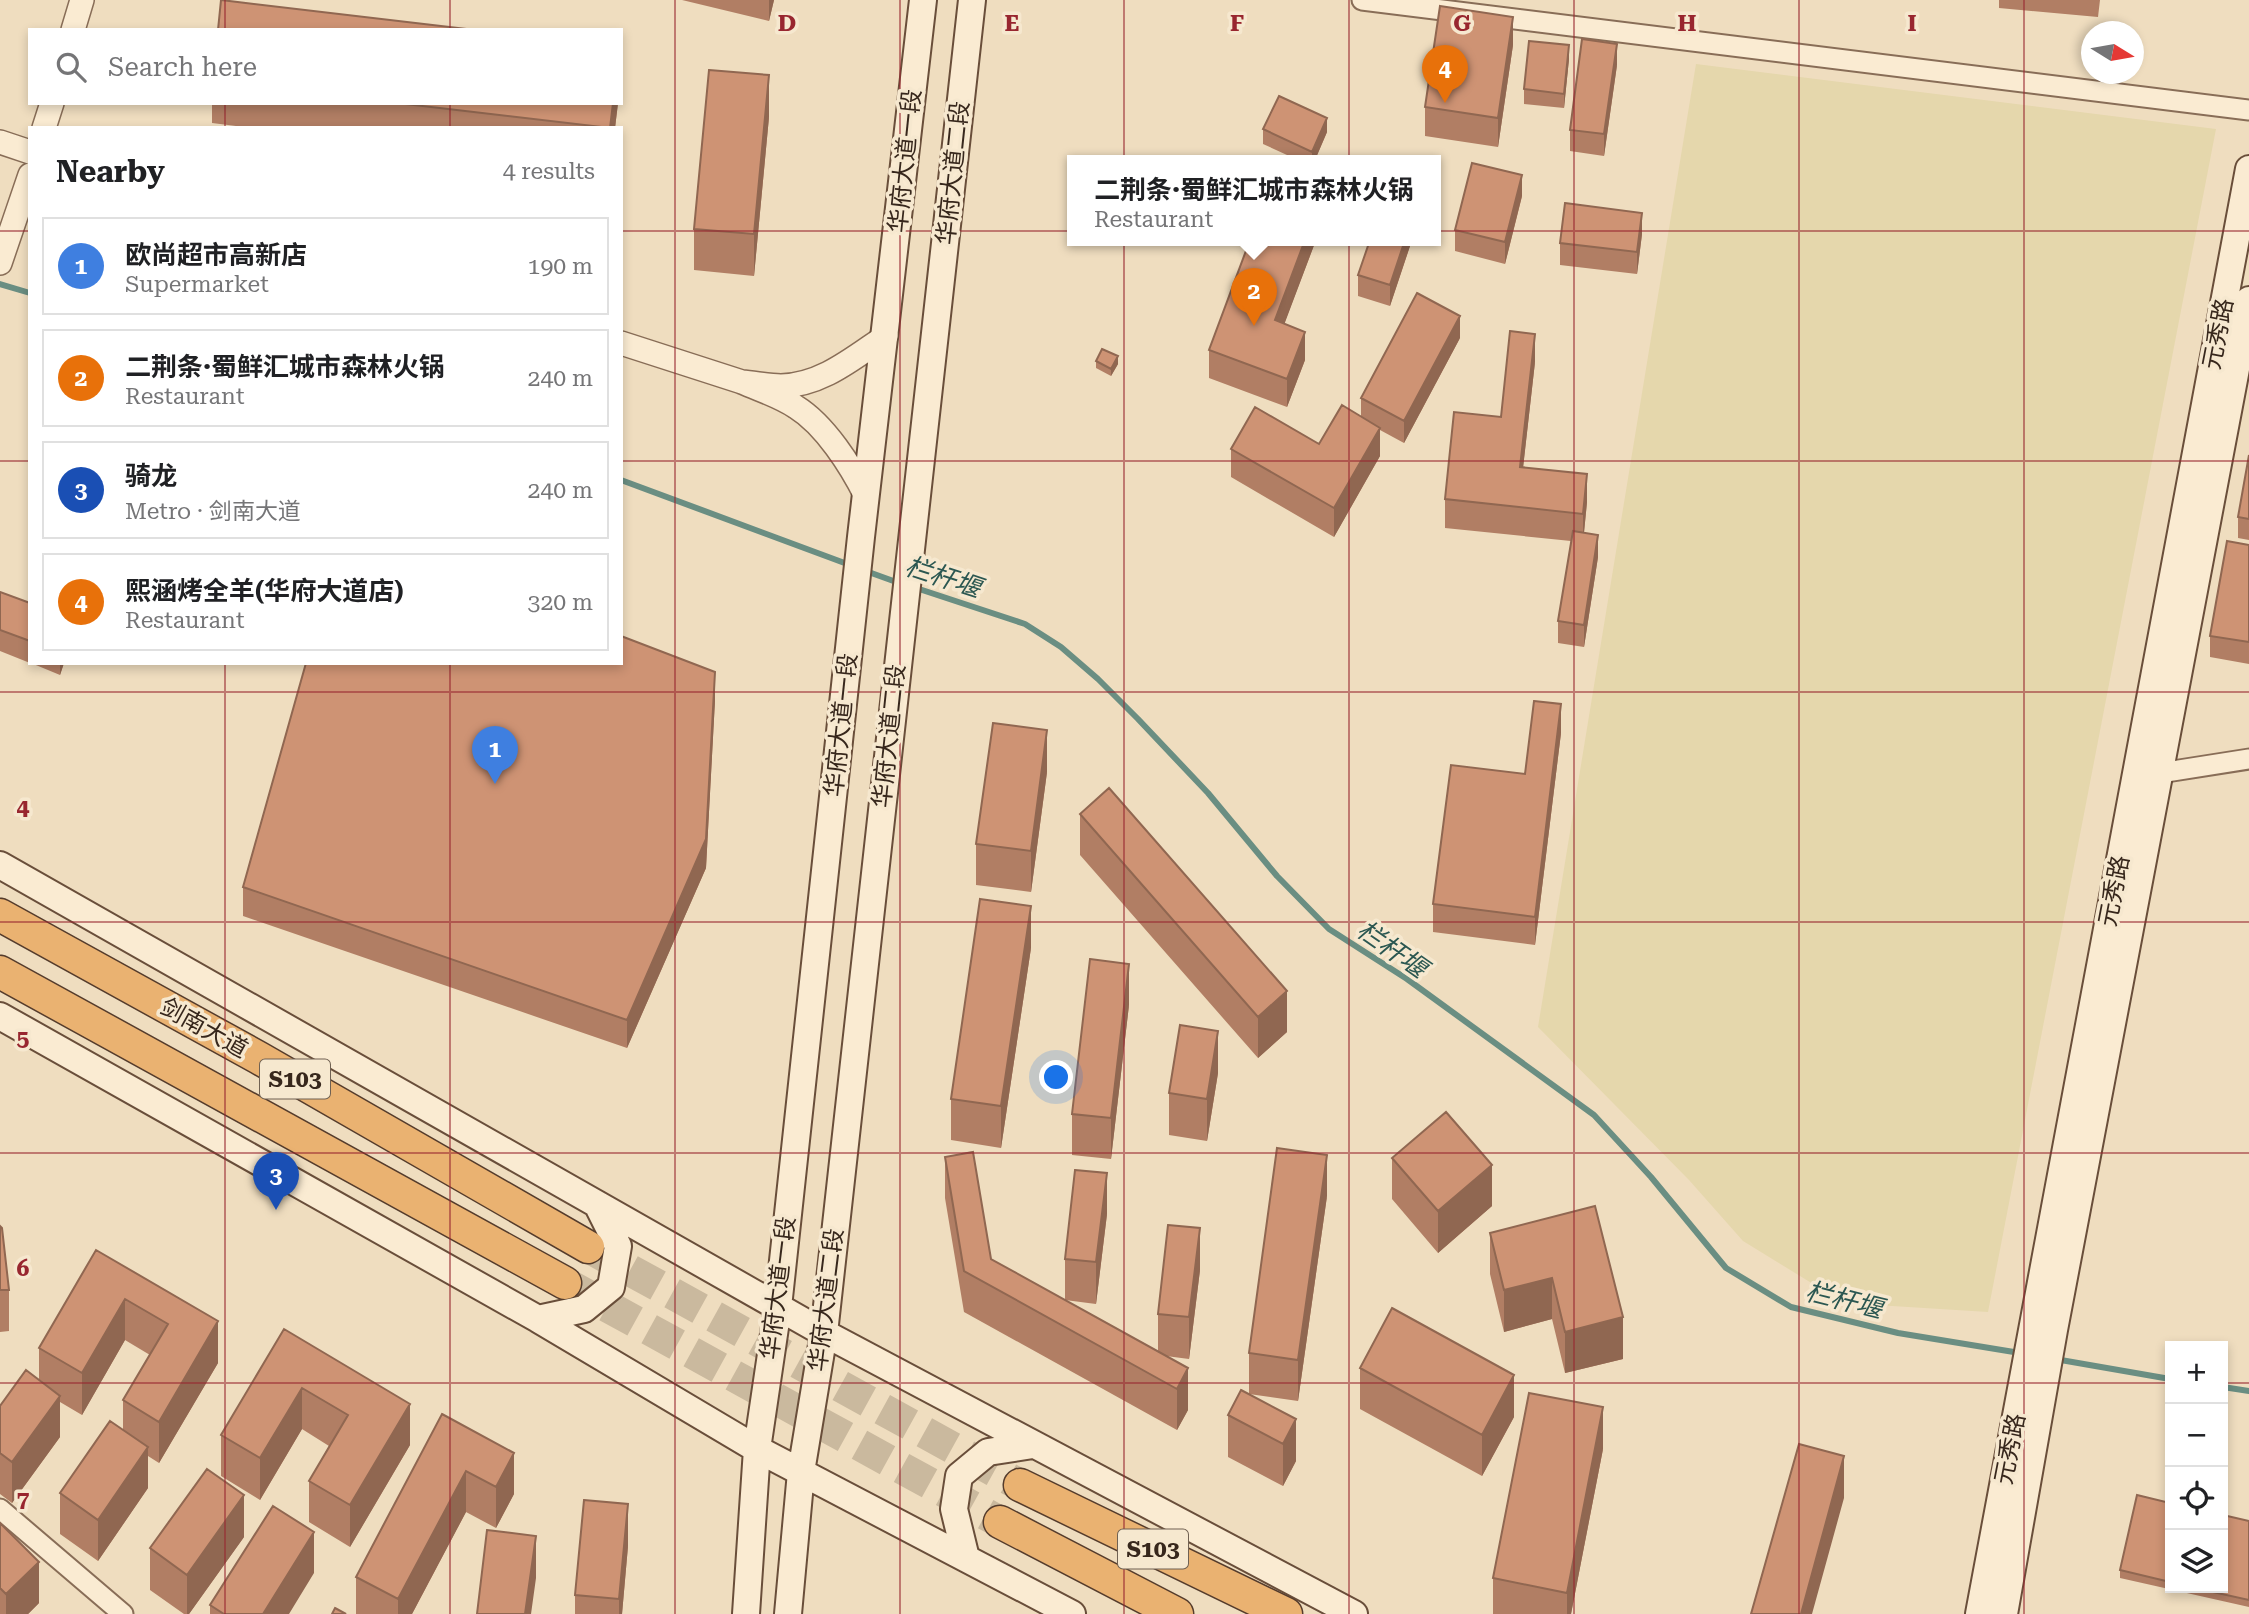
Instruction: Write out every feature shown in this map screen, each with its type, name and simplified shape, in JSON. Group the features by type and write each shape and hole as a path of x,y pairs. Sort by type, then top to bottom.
{"highway":[{"name":"剑南大道","path":"0,915 259,1058 588,1247"},
{"name":"剑南大道","path":"0,972 565,1283"},
{"name":"S103","path":"1020,1485 1286,1614"},
{"name":"S103","path":"1000,1522 1177,1614"}],"main road":[{"name":"华府大道一段","path":"746,1614 757,1449 778,1307 808,1014 923,0"},
{"name":"华府大道二段","path":"801,1472 824,1333 972,0"},
{"name":"元秀路","path":"2004,1614 2043,1328 2148,771 2249,169"},
{"name":"元秀路","path":"2148,771 2249,300"},
{"path":"0,865 824,1333 1354,1614"},
{"path":"0,1016 538,1319 757,1449 1072,1614"},
{"path":"538,1319 584,1309 611,1287 618,1246 597,1204"},
{"name":"元秀路","path":"1979,1614 2034,1384"},
{"path":"966,1558 954,1508 959,1476 988,1452 1033,1445"},
{"path":"788,1614 801,1472"}],"street":[{"path":"75,28 82,0"},
{"path":"1362,0 2249,110"},
{"path":"45,126 51,105"},
{"path":"0,142 28,151"},
{"path":"1,260 28,181"},
{"path":"742,382 779,386 806,383 831,373 886,336"},
{"path":"623,344 742,382 797,407 826,434 856,475 866,496"},
{"path":"2148,771 2249,759"},
{"path":"0,1509 123,1614"}],"shaded area":[{"path":"1696,64 2216,129 1988,1312 1844,1303 1743,1241 1689,1180 1538,1027"}],"building":[{"path":"221,0 458,28 218,28"},
{"path":"1440,6 1513,17 1498,118 1425,107"},
{"path":"1582,39 1617,44 1604,134 1570,130"},
{"path":"1529,41 1569,45 1564,94 1524,89"},
{"path":"709,70 769,75 754,234 694,229"},
{"path":"1279,96 1327,118 1312,152 1263,129"},
{"path":"414,105 613,105 610,126"},
{"path":"1472,163 1522,175 1505,242 1455,230"},
{"path":"1565,203 1642,213 1637,252 1560,243"},
{"path":"1248,246 1303,246 1275,320 1305,332 1287,379 1209,350"},
{"path":"1368,246 1403,246 1390,285 1358,275"},
{"path":"1417,293 1460,316 1404,421 1361,398"},
{"path":"1510,331 1535,334 1520,467 1587,474 1583,514 1445,499 1454,412 1501,417"},
{"path":"1102,349 1118,356 1111,369 1096,361"},
{"path":"1342,405 1380,428 1334,508 1231,449 1255,407 1319,444"},
{"path":"2249,455 2249,519 2238,517"},
{"path":"1573,531 1598,535 1584,625 1558,621"},
{"path":"2227,541 2249,545 2249,642 2210,636"},
{"path":"0,592 28,602 28,640 0,630"},
{"path":"623,637 715,672 706,839 627,1020 243,887 305,665 623,665"},
{"path":"1534,701 1561,704 1535,917 1433,904 1451,765 1525,774"},
{"path":"993,723 1047,730 1031,851 976,844"},
{"path":"1109,788 1287,991 1258,1017 1080,814"},
{"path":"980,899 1031,906 1001,1106 951,1099"},
{"path":"1090,959 1129,964 1111,1118 1072,1114"},
{"path":"1180,1025 1218,1031 1207,1099 1169,1093"},
{"path":"1446,1112 1492,1165 1438,1211 1392,1158"},
{"path":"1277,1148 1327,1155 1298,1360 1249,1353"},
{"path":"973,1152 991,1259 1188,1368 1177,1389 964,1271 945,1157"},
{"path":"1075,1170 1107,1173 1096,1262 1065,1259"},
{"path":"1595,1206 1623,1317 1565,1332 1552,1278 1504,1290 1490,1233"},
{"path":"1168,1225 1200,1228 1189,1317 1158,1314"},
{"path":"0,1226 2,1228 9,1290 0,1290"},
{"path":"96,1250 218,1321 159,1422 123,1400 168,1324 125,1299 82,1373 39,1348"},
{"path":"1392,1308 1514,1375 1482,1435 1360,1368"},
{"path":"284,1329 410,1404 350,1505 309,1481 348,1415 302,1388 260,1458 221,1435"},
{"path":"26,1370 60,1396 12,1462 0,1453 0,1406"},
{"path":"1241,1390 1296,1419 1283,1444 1228,1415"},
{"path":"1529,1393 1603,1407 1567,1593 1493,1578"},
{"path":"442,1414 514,1453 496,1487 466,1471 398,1599 356,1577"},
{"path":"110,1421 148,1447 98,1520 60,1493"},
{"path":"1799,1444 1844,1456 1801,1614 1751,1614"},
{"path":"207,1469 244,1495 187,1575 150,1548"},
{"path":"2137,1495 2165,1502 2165,1581 2120,1570"},
{"path":"584,1500 628,1504 619,1599 575,1595"},
{"path":"273,1506 314,1532 263,1614 224,1614 210,1605"},
{"path":"2228,1516 2249,1521 2249,1600 2218,1593 2228,1593"},
{"path":"0,1523 39,1562 6,1594 0,1588"},
{"path":"487,1530 536,1536 525,1614 477,1614"},
{"path":"335,1608 346,1614 332,1614"}],"waterway":[{"name":"栏杆堰","path":"0,284 28,292"},
{"name":"栏杆堰","path":"623,481 850,565"},
{"name":"栏杆堰","path":"863,570 899,583"},
{"name":"栏杆堰","path":"913,587 1025,624 1061,647 1138,719 1208,793 1277,876 1329,929 1407,979 1594,1115 1651,1177 1726,1268 1791,1307 1898,1333 2020,1353"},
{"name":"栏杆堰","path":"2055,1359 2165,1378"},
{"name":"栏杆堰","path":"2228,1388 2249,1391"}],"tunnel":[{"path":"588,1247 1020,1485"},
{"path":"565,1283 1000,1522"}],"place":[{"name":"熙涵烤全羊(华府大道店)","path":"1445,103"},
{"name":"二荆条·蜀鲜汇城市森林火锅","path":"1254,326"},
{"name":"欧尚超市高新店","path":"495,784"},
{"name":"骑龙","path":"276,1210"}]}
